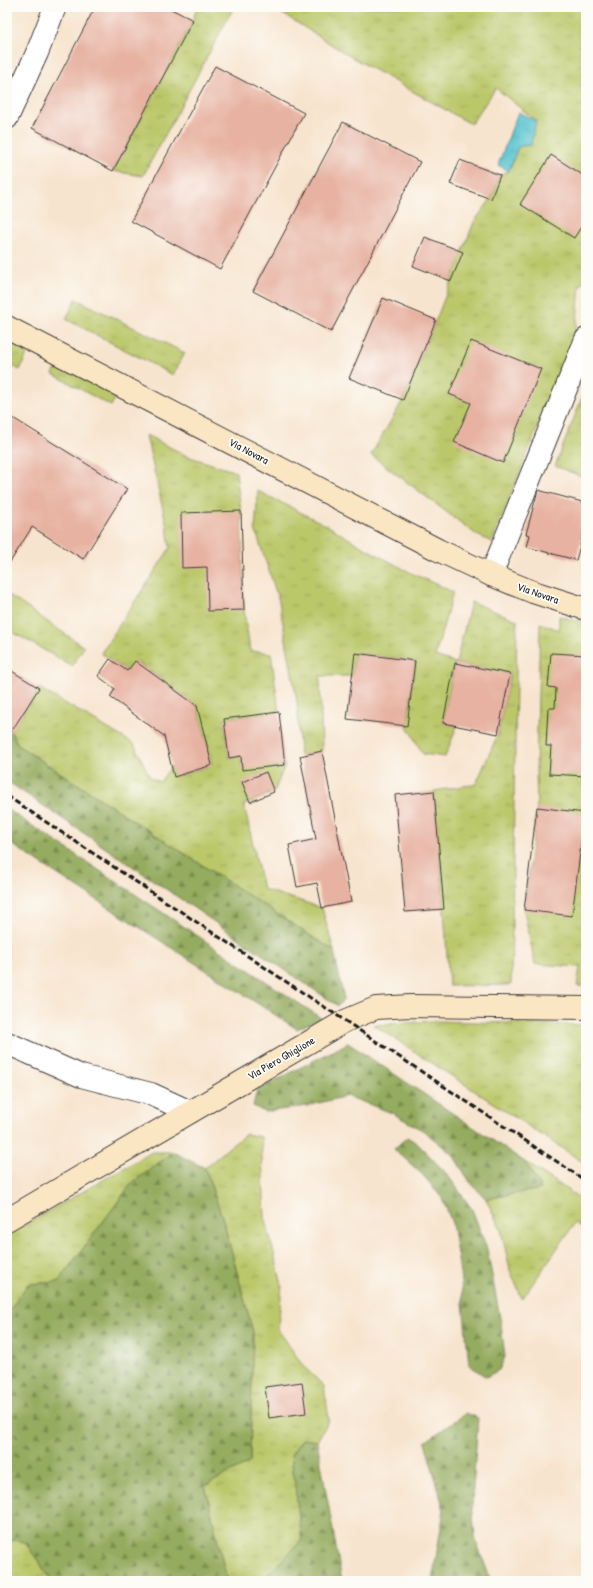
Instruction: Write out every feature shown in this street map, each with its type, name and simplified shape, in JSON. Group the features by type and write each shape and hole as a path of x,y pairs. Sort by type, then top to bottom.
{"main road":[{"name":"Via Novara","path":"7,327 438,550 490,575 533,592 586,609"},
{"name":"Via Piero Ghiglione","path":"7,1220 346,1021 376,1008 410,1006 586,1008"}],"street":[{"path":"7,118 37,53 55,7"},
{"path":"490,575 586,339"},
{"path":"7,1043 81,1076 151,1094 190,1112"}],"green space":[{"path":"197,7 234,7 143,176 113,171 193,20"},
{"path":"272,7 586,7 586,279 580,286 576,331 492,542 477,535 371,455 403,400 474,222 491,199 500,175 509,171 518,147 536,121 496,88 471,124 353,58"},
{"path":"76,299 185,353 173,375 66,319"},
{"path":"7,335 30,347 20,370 7,363"},
{"path":"59,363 117,395 111,406 53,374"},
{"path":"586,388 586,450 583,462 586,463 586,478 555,466"},
{"path":"146,435 187,456 236,472 241,511 244,610 250,651 271,653 279,712 224,719 229,758 241,756 242,769 285,765 274,792 244,805 263,889 322,908 334,951 19,746 11,732 39,688 134,744 150,777 160,782 172,765 174,777 212,765 197,706 136,661 127,671 101,653 170,548 167,527"},
{"path":"258,491 328,526 411,573 453,592 435,656 456,663 471,602 517,620 511,985 449,986 434,791 476,784 498,734 510,674 455,663 443,723 457,726 445,757 423,754 407,726 415,661 355,653 352,676 320,676 322,751 300,756 297,701 279,601 255,529"},
{"path":"7,594 84,647 72,666 7,629"},
{"path":"559,616 586,623 586,986 577,986 580,967 535,964 524,910 537,807 536,769 540,623 559,630"},
{"path":"7,730 11,732 19,746 334,951 344,999 338,1006 7,781"},
{"path":"7,809 321,1018 297,1029 40,863 7,841"},
{"path":"433,1021 586,1025 586,1164 374,1025"},
{"path":"348,1043 525,1162 541,1189 486,1199 470,1182 453,1155 424,1131 392,1113 347,1096 307,1106 265,1112 253,1106 257,1090"},
{"path":"246,1134 261,1137 265,1217 282,1285 278,1329 303,1366 324,1386 329,1420 317,1441 302,1439 291,1455 302,1540 261,1581 227,1581 205,1485 250,1462 253,1332 223,1220 205,1168"},
{"path":"407,1137 418,1144 446,1173 472,1209 487,1249 501,1323 505,1357 499,1370 486,1377 469,1365 460,1272 452,1223 442,1198 422,1174 394,1149"},
{"path":"152,1152 173,1152 132,1183 58,1282 28,1284 7,1314 7,1235"},
{"path":"173,1152 205,1168 223,1220 253,1332 250,1462 205,1486 227,1581 52,1581 25,1542 7,1539 7,1314 28,1284 58,1282 132,1183"},
{"path":"525,1162 586,1202 586,1230 575,1223 522,1299 510,1270 501,1230 486,1199 541,1189"},
{"path":"466,1413 478,1418 472,1503 475,1538 491,1581 432,1581 444,1510 425,1442"},
{"path":"302,1439 317,1441 342,1581 261,1581 302,1540 291,1455"},
{"path":"7,1539 25,1542 52,1581 7,1581"}],"water":[{"path":"518,112 536,121 531,145 518,147 509,171 498,165"}],"building":[{"path":"95,7 167,7 193,20 113,171 32,128"},
{"path":"215,66 304,113 220,269 131,221"},
{"path":"343,122 420,162 331,332 253,291"},
{"path":"551,155 586,177 586,219 574,238 520,204"},
{"path":"460,160 500,175 491,199 450,184"},
{"path":"425,237 463,252 451,281 413,266"},
{"path":"383,298 436,320 403,400 349,378"},
{"path":"471,341 541,369 503,463 454,442 471,403 449,394"},
{"path":"13,418 127,489 83,559 32,527 9,564 7,563 7,427"},
{"path":"538,490 586,503 586,524 576,560 527,547 530,535 526,534"},
{"path":"241,511 244,610 208,611 207,567 182,568 181,513"},
{"path":"355,653 415,661 407,726 347,719"},
{"path":"551,653 586,655 586,776 549,774 551,746 546,746 548,708 555,708 556,688 548,687"},
{"path":"110,659 127,671 135,661 197,706 212,765 174,777 164,736 110,697 115,689 98,676"},
{"path":"455,663 510,674 498,734 443,723"},
{"path":"7,668 39,688 11,732 7,730"},
{"path":"279,712 285,765 242,770 241,756 229,758 224,719"},
{"path":"322,751 351,902 322,908 317,883 297,887 289,845 316,839 300,756"},
{"path":"266,772 274,792 250,802 242,782"},
{"path":"434,791 444,909 405,912 395,795"},
{"path":"537,807 585,813 572,916 524,910"},
{"path":"302,1382 306,1413 269,1418 265,1387"}],"railway":[{"path":"7,796 586,1181"}]}
